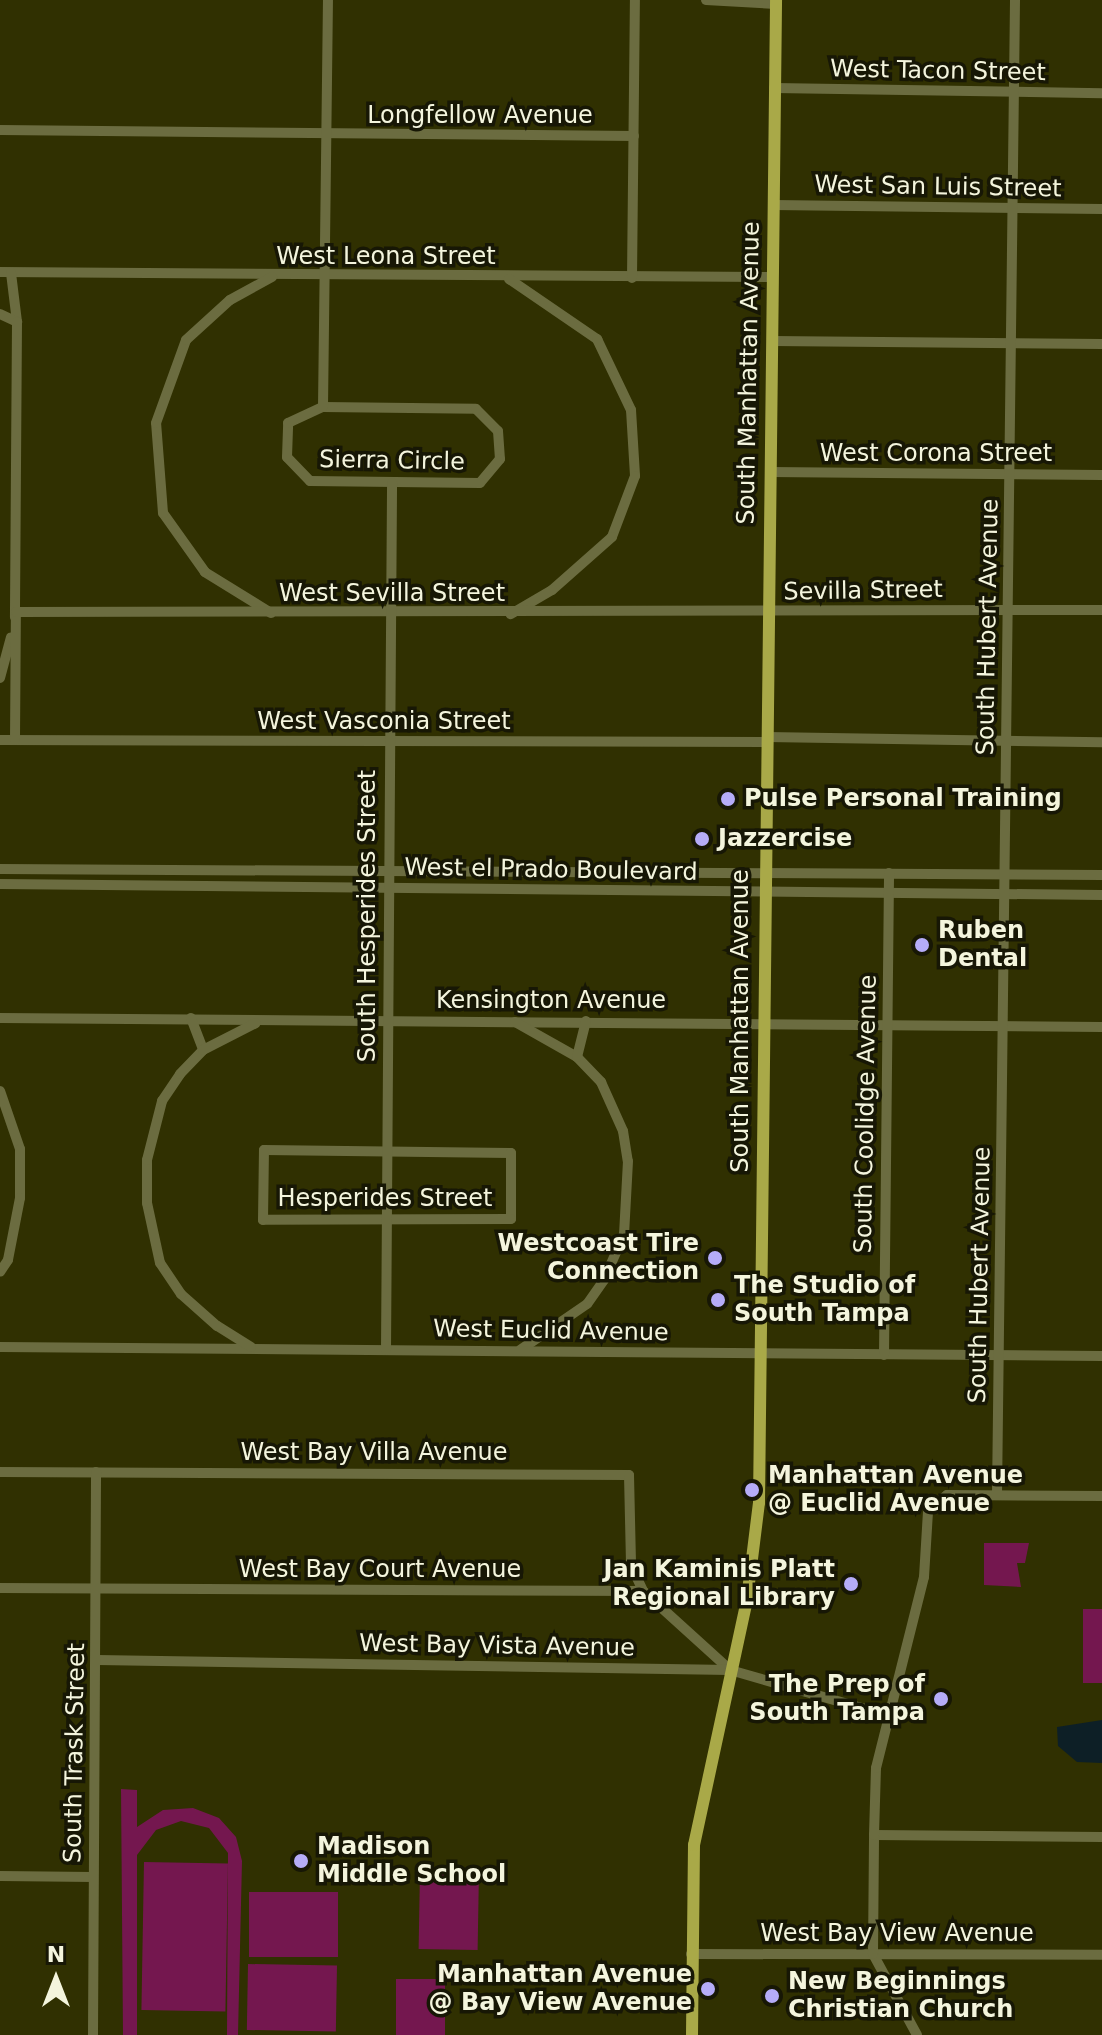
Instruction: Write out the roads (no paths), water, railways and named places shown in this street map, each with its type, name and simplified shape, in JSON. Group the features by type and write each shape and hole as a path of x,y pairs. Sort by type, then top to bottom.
{"main road":[{"name":"South Manhattan Avenue","path":"692,2035 694,1845 747,1599 759,1503 776,2"}],"street":[{"path":"323,407 328,0"},
{"path":"632,278 635,0"},
{"path":"706,0 776,2"},
{"name":"South Hubert Avenue","path":"997,1495 1015,0"},
{"name":"West Tacon Street","path":"774,88 1102,93"},
{"name":"Longfellow Avenue","path":"0,130 327,136 634,136"},
{"name":"West San Luis Street","path":"773,205 1102,209"},
{"path":"6,272 17,322 15,740"},
{"name":"West Leona Street","path":"6,272 507,278 772,277"},
{"path":"271,613 205,572 163,513 156,423 186,340 230,300 273,276"},
{"path":"507,278 597,339 631,410 635,476 612,537 552,590 511,615"},
{"path":"0,314 17,322"},
{"path":"772,341 1102,344"},
{"name":"Sierra Circle","path":"323,407 476,409 498,431 500,459 480,483 310,481 287,457 288,423 323,407"},
{"name":"West Corona Street","path":"770,472 1102,475"},
{"name":"South Hesperides Street","path":"386,1350 392,483"},
{"name":"Sevilla Street","path":"769,612 1102,610"},
{"path":"0,678 16,612"},
{"name":"West Sevilla Street","path":"16,612 511,615 769,612"},
{"name":"West Vasconia Street","path":"0,740 1102,742"},
{"name":"West el Prado Boulevard","path":"0,869 389,874 1102,875"},
{"path":"14,869 15,885"},
{"path":"201,870 201,884"},
{"path":"548,889 549,873"},
{"path":"704,873 704,892"},
{"path":"826,873 827,892"},
{"name":"South Coolidge Avenue","path":"884,1355 889,873"},
{"name":"West el Prado Boulevard","path":"0,884 1102,895"},
{"path":"191,1018 203,1050"},
{"name":"Kensington Avenue","path":"2,1020 191,1018 1102,1027"},
{"path":"254,1348 217,1326 181,1294 160,1263 151,1235 147,1160 152,1127 162,1101 203,1050 261,1020"},
{"path":"514,1021 577,1057 601,1082 623,1131 628,1161 624,1234 587,1304 520,1351"},
{"path":"577,1057 586,1021"},
{"path":"0,1091 20,1149 20,1198 8,1260 0,1272"},
{"name":"Hesperides Street","path":"264,1150 387,1152 511,1153 511,1219 263,1220 264,1150"},
{"name":"West Euclid Avenue","path":"0,1347 1102,1356"},
{"name":"West Bay Villa Avenue","path":"0,1472 629,1475 631,1565 643,1591"},
{"name":"South Trask Street","path":"93,2035 96,1472"},
{"path":"917,2035 873,1954 874,1835 876,1768 924,1577 925,1521 935,1501 947,1495 1102,1496"},
{"name":"West Bay Court Avenue","path":"0,1588 643,1591"},
{"path":"643,1591 730,1670"},
{"name":"West Bay Vista Avenue","path":"97,1660 730,1670 889,1716"},
{"path":"874,1835 1102,1837"},
{"path":"0,1876 93,1877"},
{"name":"West Bay View Avenue","path":"691,1954 1102,1955"}],"water":[{"path":"1102,1720 1102,1763 1077,1762 1058,1746 1057,1727"}],"place":[{"name":"Pulse Personal Training","path":"728,799"},
{"name":"Jazzercise","path":"702,839"},
{"name":"Ruben Dental","path":"922,945"},
{"name":"Westcoast Tire Connection","path":"715,1258"},
{"name":"The Studio of South Tampa","path":"718,1300"},
{"name":"Manhattan Avenue @ Euclid Avenue","path":"752,1490"},
{"name":"Jan Kaminis Platt Regional Library","path":"851,1584"},
{"name":"The Prep of South Tampa","path":"941,1699"},
{"name":"Madison Middle School","path":"301,1861"},
{"name":"Manhattan Avenue @ Bay View Avenue","path":"708,1989"},
{"name":"New Beginnings Christian Church","path":"772,1996"}]}
